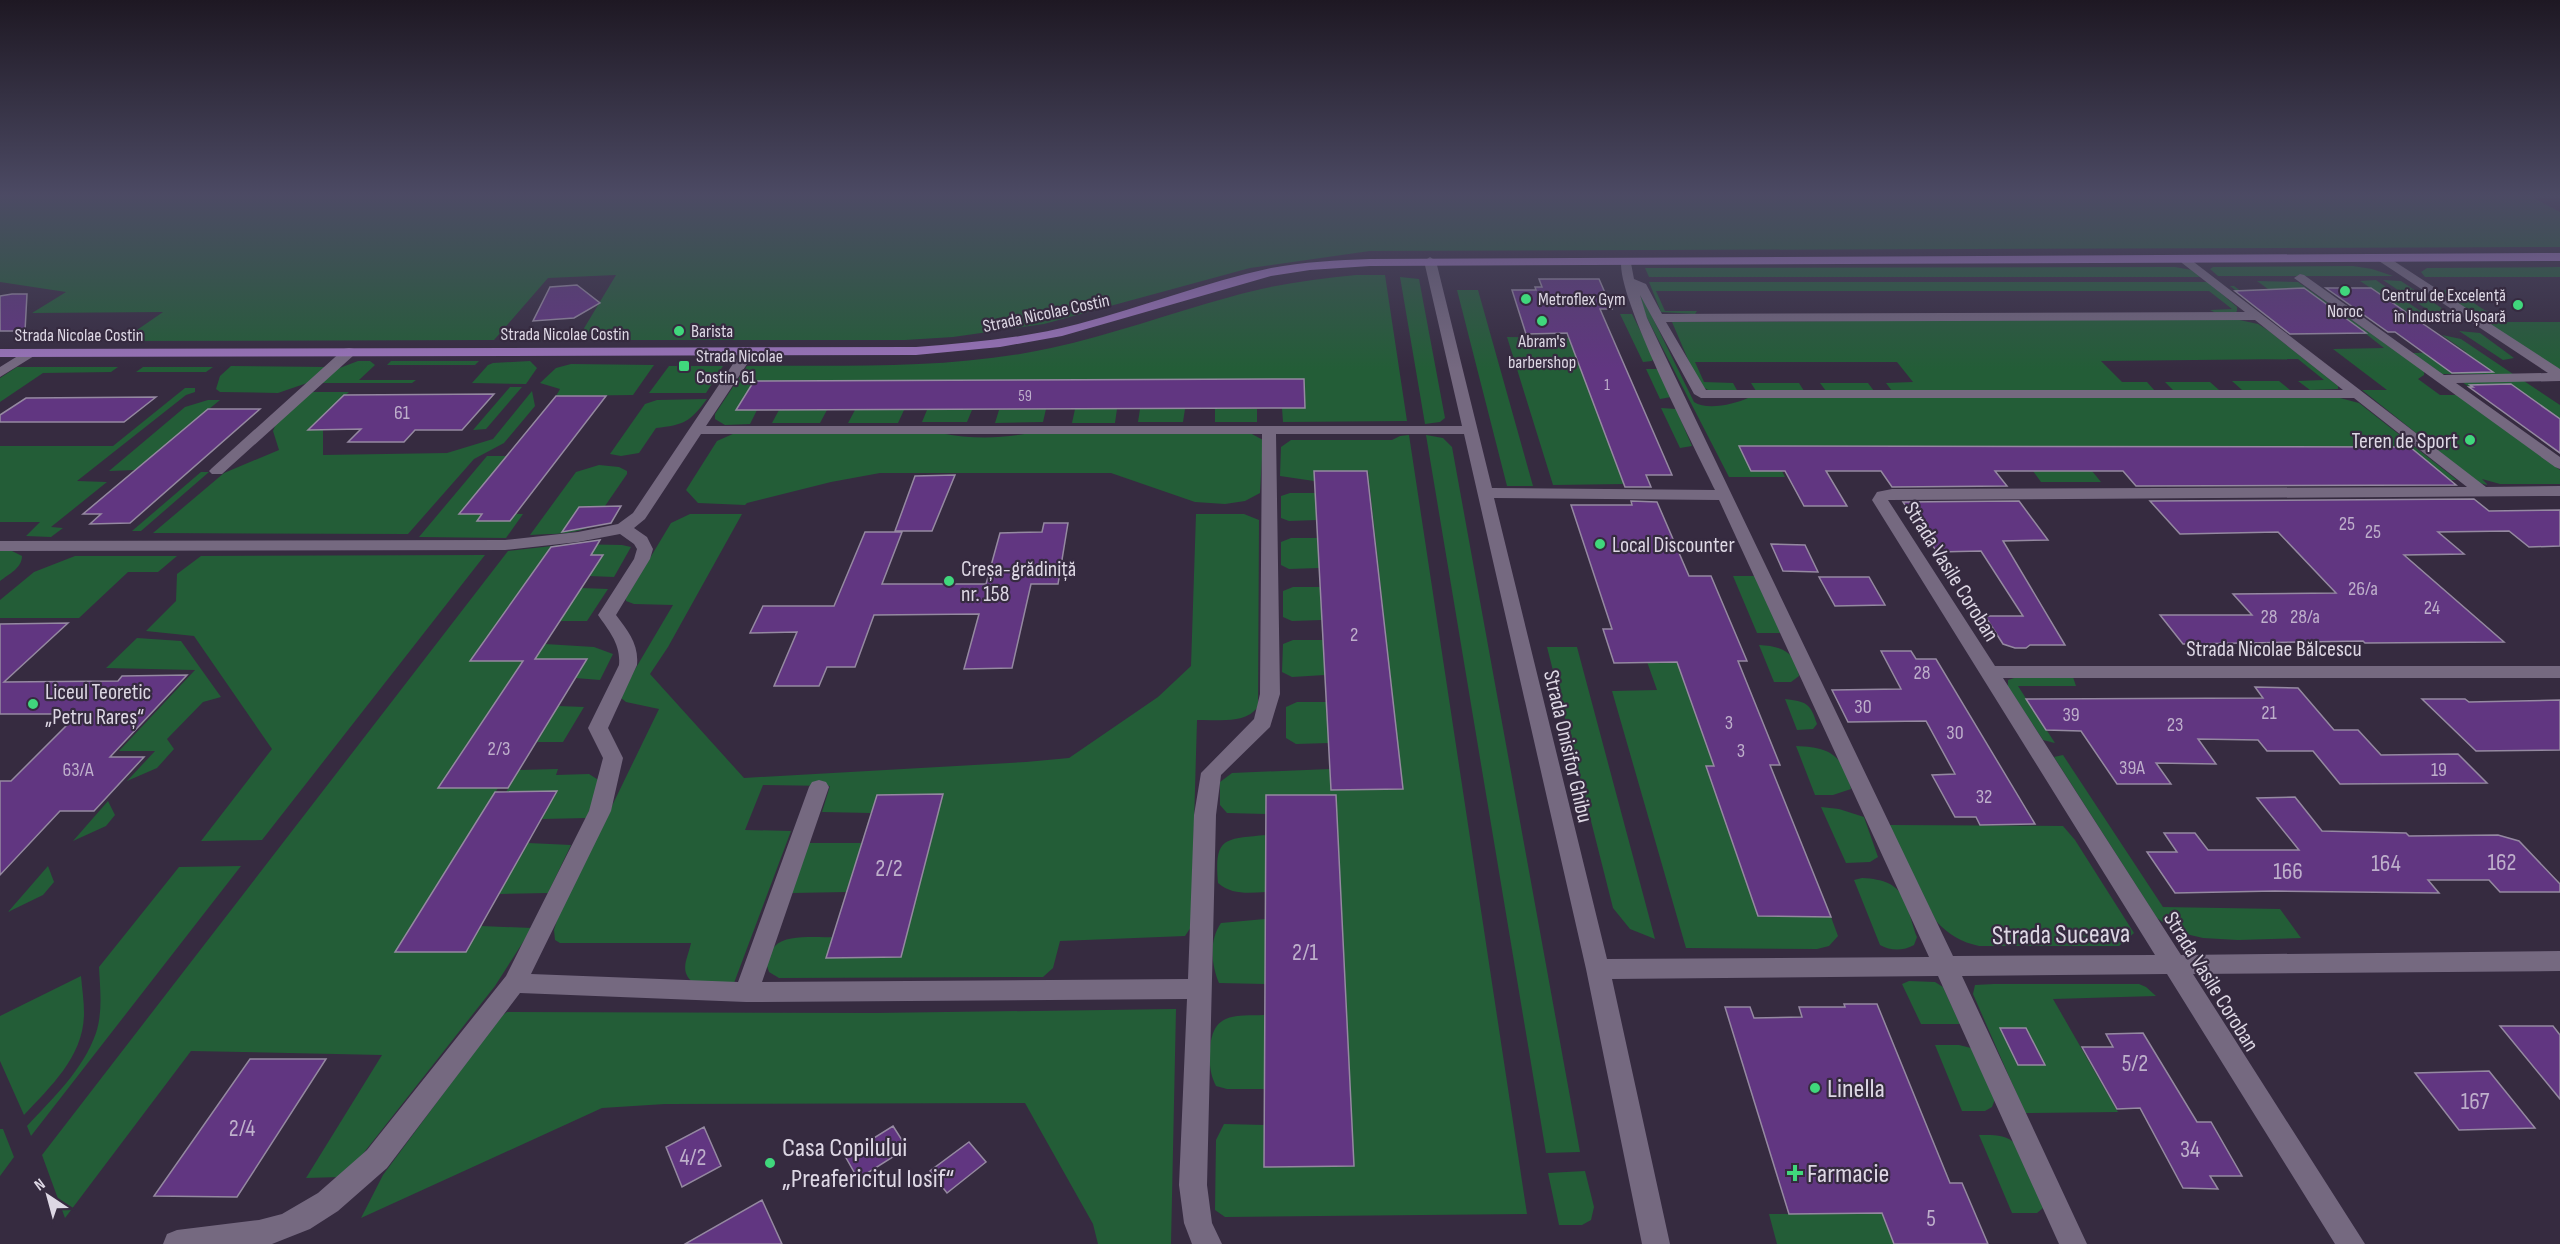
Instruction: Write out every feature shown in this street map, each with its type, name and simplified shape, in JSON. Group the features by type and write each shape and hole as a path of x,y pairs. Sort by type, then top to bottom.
{"main road":[{"name":"Strada Nicolae Costin","path":"0,353 916,351 1011,341 1080,327 1271,272 1339,263 2560,257"}],"street":[{"path":"2384,258 2560,376"},
{"path":"2186,260 2482,491"},
{"name":"Strada Onisifor Ghibu","path":"1430,261 1598,969 1656,1244"},
{"path":"1626,261 1628,279 1646,327 1946,965 2073,1244"},
{"path":"2300,278 2560,464"},
{"path":"1628,279 1642,287 1701,394 2358,394"},
{"path":"1658,318 2258,316"},
{"path":"217,471 349,352"},
{"path":"0,546 209,547 505,544 578,537 623,528 639,516 747,352"},
{"path":"0,372 29,353"},
{"path":"2442,380 2560,376"},
{"path":"696,430 1470,430"},
{"path":"1208,1244 1201,1236 1196,1219 1193,1185 1205,815 1211,773 1263,722 1270,694 1269,430"},
{"name":"Strada Vasile Coroban","path":"2351,1244 1881,505 1880,500 1883,495 2560,491"},
{"path":"1484,494 1726,495"},
{"path":"177,1244 212,1241 270,1231 289,1224 320,1207 352,1184 377,1159 514,983 600,811 613,758 598,728 628,665 630,654 628,644 607,615 642,559 645,549 641,541 623,528"},
{"name":"Strada Nicolae Bălcescu","path":"1987,672 2560,672"},
{"path":"746,992 819,787"},
{"name":"Strada Suceava","path":"1598,969 2560,961"},
{"path":"514,983 746,992 1200,989"}],"green space":[{"path":"0,253 1356,253 1250,268 1044,324 953,337 905,340 594,340 583,330 616,275 548,278 494,340 121,341 163,312 32,313 66,292 0,282"},
{"path":"2353,266 2393,276 2218,276 2210,269 2213,267"},
{"path":"2175,267 2192,270 2204,277 1649,277 1645,268"},
{"path":"2560,267 2560,277 2425,277 2421,272 2427,268"},
{"path":"1356,275 1385,275 1407,421 1283,422 1282,408 1305,408 1303,379 755,381 737,410 757,410 750,424 725,425 715,419 715,414 747,366 899,365 1013,355 1096,337 1261,289"},
{"path":"1400,277 1419,279 1445,418 1440,422 1425,424"},
{"path":"2376,280 2433,320 2424,323 2360,281"},
{"path":"2383,280 2401,281 2455,317 2457,321 2449,324"},
{"path":"2257,281 2298,282 2424,371 2424,375 2418,379 2440,395 2459,395 2560,470 2560,484 2500,484 2482,479 2488,485 2479,483 2362,390 2387,390 2333,349 2384,348 2366,334 2292,334 2230,286 2234,286 2250,298 2279,297"},
{"path":"1649,282 2208,282 2237,307 2237,311 2235,313 2216,313 2210,310 2232,309 2209,291 1656,291 1665,311 1697,311 1695,314 1661,312"},
{"path":"2449,287 2503,322 2560,322 2560,370 2441,293"},
{"path":"1638,288 1694,402 1700,405 1721,406 1748,398 2340,398 2359,403 2457,480 2420,480 2440,471 2410,447 1740,446 1751,471 1782,471 1785,477 1729,477 1645,314"},
{"path":"1457,290 1478,290 1533,486 1507,486"},
{"path":"1620,314 1632,314 1654,358 1652,361 1643,362"},
{"path":"2235,319 2258,324 2269,331 2338,386 2338,389 2310,390 2298,381 2324,380 2298,359 2101,361 2122,382 2147,382 2155,391 1892,391 1886,383 1913,382 1897,362 1695,362 1704,382 1733,383 1738,392 1710,391 1699,385 1672,322"},
{"path":"2459,331 2480,333 2514,358 2503,360"},
{"path":"2442,335 2461,339 2513,374 2442,374 2412,353 2466,352"},
{"path":"1507,337 1569,338 1624,484 1553,485"},
{"path":"358,361 370,361 375,365 359,380 416,380 412,383 322,383 337,369"},
{"path":"391,361 479,361 475,365 387,365"},
{"path":"530,361 537,368 526,384 472,383 488,365 493,363"},
{"path":"571,364 654,365 633,395 556,396 560,389 540,383 556,368"},
{"path":"231,366 326,367 310,382 278,393 220,392 216,389 220,376"},
{"path":"669,366 723,366 706,393 649,393"},
{"path":"17,367 118,367 111,372 43,373 0,402 0,378"},
{"path":"143,367 213,367 206,372 136,372"},
{"path":"1646,369 1658,369 1671,397 1660,399"},
{"path":"2232,381 2279,381 2290,390 2242,390"},
{"path":"2461,381 2524,381 2560,405 2560,419 2515,387 2469,387"},
{"path":"2165,382 2210,382 2219,390 2174,391"},
{"path":"1751,383 1799,383 1804,391 1756,391"},
{"path":"1820,383 1868,383 1874,391 1826,391"},
{"path":"510,387 522,387 486,429 473,430"},
{"path":"185,388 195,388 195,392 186,395 77,481 107,482 51,527 63,528 51,537 26,536 40,522 0,522 0,446 113,446"},
{"path":"532,391 535,406 504,443 474,459 408,534 153,533 224,473 279,450 273,431 277,421 312,392 349,392 308,429 323,430 323,455 447,453 493,439"},
{"path":"707,399 686,421 656,428 639,453 621,456 610,454 645,404 657,400"},
{"path":"208,400 220,400 135,470 109,471 185,407"},
{"path":"1661,408 1676,409 1692,446 1680,448"},
{"path":"1046,409 1043,422 995,423 999,410"},
{"path":"1075,409 1117,409 1115,423 1072,423"},
{"path":"1140,409 1185,409 1183,422 1138,422"},
{"path":"1215,409 1257,409 1257,422 1215,422"},
{"path":"779,410 827,410 820,423 772,423"},
{"path":"855,410 904,410 898,423 848,423"},
{"path":"927,410 972,410 967,422 922,422"},
{"path":"735,433 940,433 985,438 1030,433 1250,433 1263,440 1260,493 1245,501 1225,504 1195,502 1111,473 880,473 831,482 745,505 698,503 686,490 717,441"},
{"path":"1409,435 1527,1214 1225,1217 1215,1210 1216,1140 1224,1124 1264,1125 1264,1167 1354,1166 1336,795 1267,795 1266,814 1227,813 1220,805 1220,782 1232,773 1330,769 1331,790 1403,789 1368,471 1314,471 1314,481 1280,476 1281,447 1291,440 1392,440"},
{"path":"1426,435 1443,438 1452,447 1580,1152 1546,1153"},
{"path":"487,456 506,456 459,514 482,514 478,521 510,521 516,514 523,514 506,538 419,537"},
{"path":"599,465 619,467 627,471 627,474 605,506 579,507 569,521 599,521 592,526 575,531 530,535 576,472"},
{"path":"2033,471 2092,471 2101,482 2041,482"},
{"path":"201,472 209,472 141,531 132,531"},
{"path":"1290,493 1315,493 1317,520 1289,521 1281,518 1281,496"},
{"path":"690,514 742,514 668,647 650,674 744,778 1069,758 1158,697 1191,666 1196,514 1244,514 1259,520 1258,707 1252,713 1238,719 1197,720 1191,927 1185,936 1060,941 1053,968 1043,977 779,978 769,972 766,963 768,956 780,942 794,938 832,937 826,958 901,957 943,795 877,795 871,813 822,812 830,786 763,785 745,830 791,831 734,983 692,982 685,968 691,943 560,943 555,940 554,930 558,917 659,709 626,702 621,698 624,688 673,605 634,604 626,601 626,598 671,523"},
{"path":"1291,538 1318,538 1319,568 1289,569 1281,565 1281,542"},
{"path":"570,544 631,547 614,577 589,576 545,556 470,660 523,661 438,788 498,788 396,952 465,952 481,926 532,928 495,986 351,1169 340,1177 306,1178 382,1055 191,1051 65,1218 42,1155 508,551"},
{"path":"0,551 12,551 22,556 20,564 0,581"},
{"path":"485,555 262,840 201,841 272,749 194,636 146,631 176,601 177,574 201,556"},
{"path":"75,556 177,556 158,572 128,572 79,618 0,618 0,600 34,572"},
{"path":"1733,576 1755,576 1782,633 1757,633"},
{"path":"1293,587 1320,587 1322,620 1292,621 1283,617 1283,591"},
{"path":"581,588 608,589 587,621 559,621"},
{"path":"1668,611 1714,766 1707,767 1758,916 1831,917 1838,936 1829,946 1817,949 1686,948 1612,691 1657,690 1634,625"},
{"path":"137,638 181,641 221,697 203,702 167,739 174,749 157,768 127,781 155,751 119,751 195,670 106,668"},
{"path":"1293,640 1323,640 1325,675 1292,677 1282,672 1283,644"},
{"path":"545,644 594,647 613,654 600,680 575,678 586,659 534,659"},
{"path":"1759,645 1787,652 1795,661 1799,676 1791,682 1774,682"},
{"path":"1547,647 1577,647 1655,939 1630,929 1613,908"},
{"path":"2073,677 2076,686 2018,686 2055,743 2043,740 2008,687 2008,680"},
{"path":"1785,699 1803,702 1809,707 1817,724 1813,729 1797,730"},
{"path":"1297,702 1326,702 1329,743 1296,744 1286,738 1286,707"},
{"path":"558,706 584,707 563,742 537,742"},
{"path":"1796,746 1818,748 1833,755 1844,768 1851,789 1833,795 1815,795"},
{"path":"2063,755 2163,907 2280,909 2301,938 2238,940 2203,938 2186,934 2157,918 2054,757"},
{"path":"558,769 556,775 589,774 600,781 587,818 542,819 557,791 506,792 519,770"},
{"path":"108,801 115,815 106,826 73,841"},
{"path":"1821,807 1839,809 1864,817 1878,857 1870,862 1846,863"},
{"path":"1889,825 2063,826 2075,840 2134,933 2119,946 1979,946 1961,940 1936,921"},
{"path":"1266,835 1266,892 1247,893 1229,890 1218,883 1218,857 1225,843 1240,838"},
{"path":"528,843 571,845 548,893 499,894"},
{"path":"809,843 862,843 846,892 792,893"},
{"path":"48,866 54,882 43,895 8,912"},
{"path":"241,866 31,1136 27,1126 75,1071 96,1033 100,1008 99,967 179,867"},
{"path":"1862,878 1888,883 1896,888 1906,903 1917,937 1914,945 1897,950 1880,945 1854,880"},
{"path":"1265,919 1265,984 1219,983 1212,952 1214,937 1221,923"},
{"path":"81,976 84,1013 83,1029 78,1043 72,1057 55,1081 24,1115 0,1061 0,1016"},
{"path":"1909,981 1935,982 1943,987 1960,1024 1921,1024 1902,984"},
{"path":"2139,984 2156,996 2053,999 2118,1112 2025,1113 1973,994 1975,985"},
{"path":"1176,1009 1171,1244 1098,1244 1093,1224 1025,1103 665,1104 602,1108 361,1218 383,1175 500,1017 507,1012 875,1013"},
{"path":"1264,1015 1264,1089 1227,1089 1216,1086 1211,1073 1210,1059 1215,1028 1220,1022 1235,1016"},
{"path":"1935,1045 1959,1045 1971,1048 1995,1099 1992,1107 1985,1111 1962,1111"},
{"path":"0,1129 3,1129 14,1157 0,1176"},
{"path":"1979,1135 2004,1137 2017,1145 2043,1208 2037,1213 2012,1213"},
{"path":"1585,1171 1594,1207 1591,1220 1582,1225 1559,1225 1548,1173"},
{"path":"1882,1213 1894,1244 1777,1244 1769,1214"}],"building":[{"path":"1539,279 1599,279 1612,309 1600,309 1672,475 1646,475 1651,487 1625,487 1567,333 1526,334 1512,290 1536,290 1535,287 1542,287"},
{"path":"577,285 600,303 574,318 533,321 550,287"},
{"path":"2304,288 2366,333 2290,334 2235,291"},
{"path":"2326,288 2371,288 2493,372 2452,373 2395,332 2388,332"},
{"path":"27,294 25,331 0,331 0,296"},
{"path":"1304,379 1305,408 736,410 754,381"},
{"path":"2511,384 2560,419 2560,453 2469,387 2473,387 2470,385"},
{"path":"494,394 462,430 415,430 404,442 348,442 361,429 308,430 344,395"},
{"path":"556,396 606,396 510,521 477,521 482,514 459,514"},
{"path":"156,397 124,422 0,422 0,415 26,398"},
{"path":"208,409 260,409 130,523 90,524 101,514 83,514"},
{"path":"1739,446 2410,447 2456,485 2136,486 2123,471 1995,471 2007,486 1892,487 1881,471 1826,471 1847,506 1804,506 1785,471 1751,471"},
{"path":"1314,471 1367,471 1403,789 1331,790"},
{"path":"955,475 932,531 895,531 915,476"},
{"path":"2474,499 2489,511 2560,510 2560,546 2529,547 2509,531 2438,532 2464,554 2404,555 2504,642 2365,643 2363,641 2183,644 2160,615 2252,615 2233,594 2336,593 2278,532 2180,534 2150,501"},
{"path":"1631,501 1657,502 1689,576 1711,576 1747,661 1738,661 1780,765 1770,765 1831,917 1758,916 1706,766 1714,766 1677,662 1614,663 1603,629 1612,629 1571,505 1632,505"},
{"path":"2019,501 2048,540 2003,541 2065,645 2030,645 2026,648 2015,648 2003,644 1985,616 2023,616 1981,551 1937,552 1903,502"},
{"path":"621,506 611,523 562,532 579,507"},
{"path":"1044,523 1068,523 1058,584 1031,584 1012,668 964,669 979,614 874,615 855,667 827,667 819,686 774,686 797,632 750,633 763,606 834,606 865,532 902,532 882,584 986,584 1000,533 1042,532"},
{"path":"600,540 591,555 603,555 535,659 587,659 508,788 438,788 523,661 470,661 551,547"},
{"path":"1771,544 1805,545 1818,572 1783,571"},
{"path":"1819,577 1869,577 1885,605 1835,606"},
{"path":"68,623 4,682 118,681 122,676 187,675 110,757 144,757 94,811 60,811 0,875 0,781 11,781 78,714 0,714 0,624"},
{"path":"1881,651 1911,651 1916,659 1936,659 2035,824 1980,825 1976,817 1955,817 1932,775 1955,774 1926,721 1848,722 1832,690 1901,689"},
{"path":"2255,687 2298,688 2334,730 2358,730 2381,755 2458,754 2487,783 2340,784 2313,751 2267,751 2258,740 2198,739 2216,764 2156,763 2171,784 2117,784 2081,731 2046,730 2026,699 2263,698"},
{"path":"2422,699 2465,699 2469,702 2560,700 2560,750 2476,751"},
{"path":"557,791 466,952 395,952 495,792"},
{"path":"943,794 901,957 826,958 877,795"},
{"path":"1266,795 1336,795 1354,1166 1264,1167"},
{"path":"2295,797 2322,831 2406,833 2409,836 2498,835 2519,841 2560,884 2560,892 2500,892 2489,880 2428,880 2439,893 2275,891 2175,893 2147,852 2177,852 2164,833 2195,833 2208,850 2299,850 2257,798"},
{"path":"1844,1004 1877,1004 1950,1183 1962,1183 1988,1244 1894,1244 1882,1213 1789,1214 1725,1007 1750,1007 1754,1018 1802,1017 1799,1007 1845,1007"},
{"path":"2500,1026 2553,1026 2560,1035 2560,1099"},
{"path":"2000,1028 2026,1028 2045,1065 2018,1065"},
{"path":"2143,1033 2197,1122 2211,1122 2242,1176 2210,1176 2218,1189 2183,1188 2140,1108 2117,1109 2082,1047 2113,1047 2106,1034"},
{"path":"250,1059 326,1059 237,1197 154,1196"},
{"path":"2489,1071 2535,1128 2459,1130 2415,1073"},
{"path":"893,1126 907,1148 858,1179 845,1156"},
{"path":"704,1127 721,1166 682,1187 666,1147"},
{"path":"969,1142 986,1162 947,1193 930,1171"},
{"path":"762,1200 782,1244 685,1244"}],"place":[{"name":"Noroc","path":"2345,291"},
{"name":"Metroflex Gym","path":"1526,299"},
{"name":"Centrul de Excelență în Industria Ușoară","path":"2518,305"},
{"name":"Abram's barbershop","path":"1542,321"},
{"name":"Barista","path":"679,331"},
{"name":"Strada Nicolae Costin, 61","path":"684,366"},
{"name":"Teren de Sport","path":"2470,440"},
{"name":"Local Discounter","path":"1600,544"},
{"name":"Creșa-grădiniță nr. 158","path":"949,581"},
{"name":"Liceul Teoretic „Petru Rareș“","path":"33,704"},
{"name":"Linella","path":"1815,1088"},
{"name":"Casa Copilului „Preafericitul Iosif“","path":"770,1163"},
{"name":"Farmacie","path":"1795,1173"}]}
